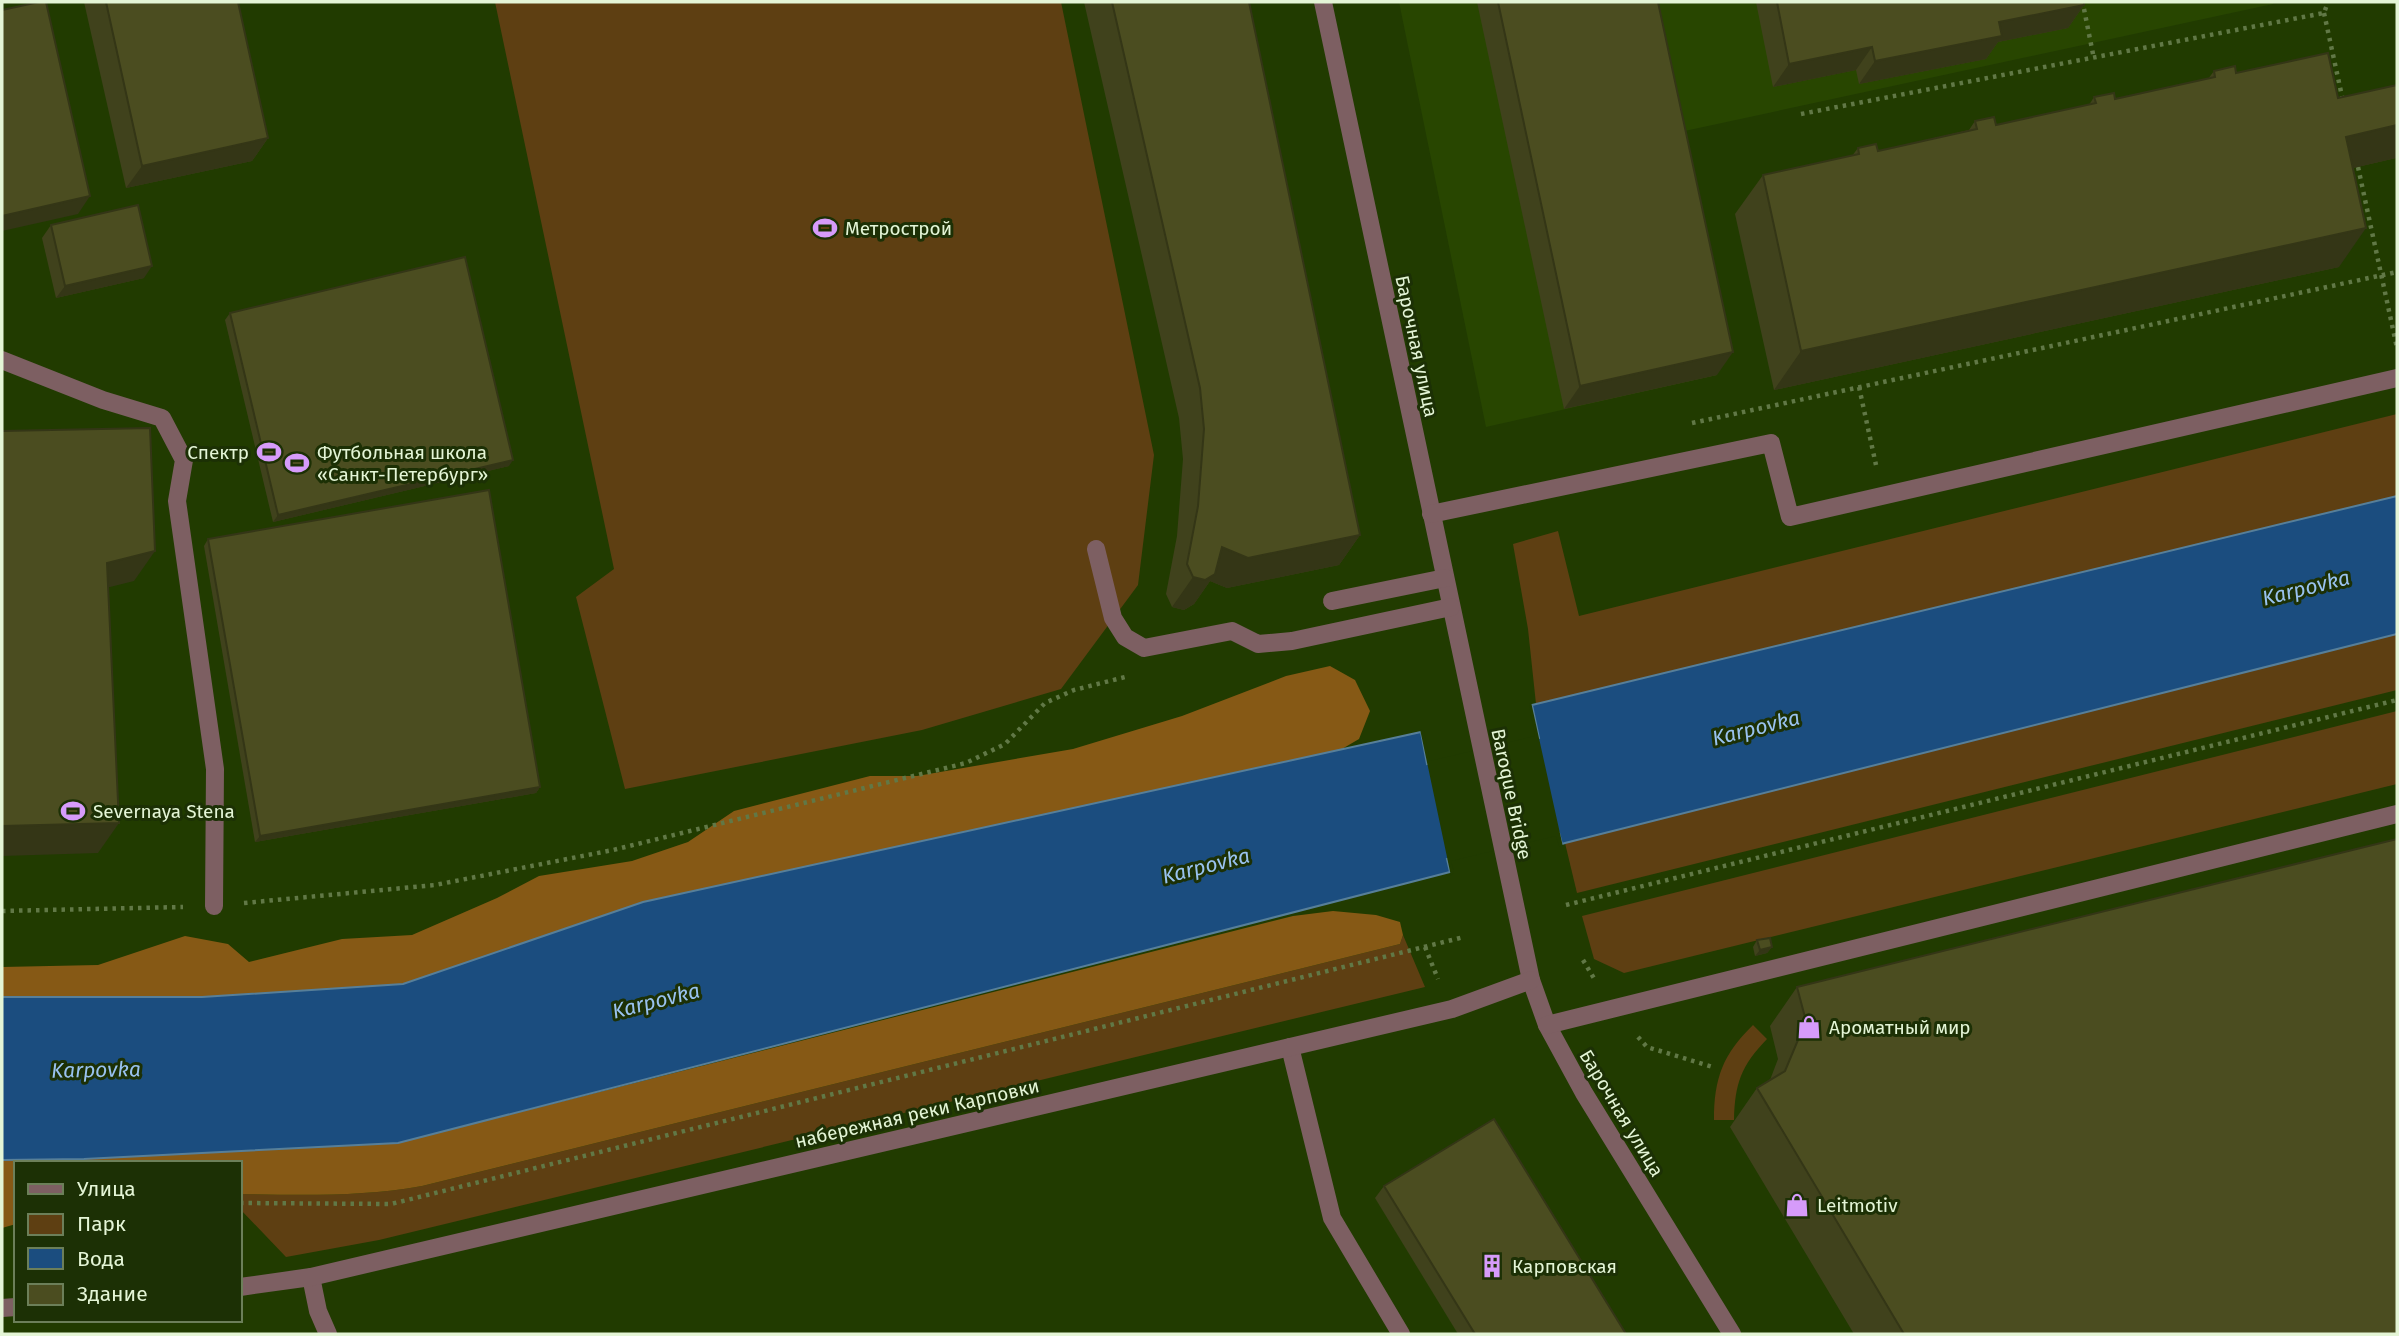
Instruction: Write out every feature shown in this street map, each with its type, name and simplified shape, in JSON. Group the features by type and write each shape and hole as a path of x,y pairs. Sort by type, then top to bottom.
{"street":[{"name":"Барочная улица","path":"1323,2 1470,699"},
{"path":"2,360 103,400 162,418 184,460 177,501 215,769 214,906"},
{"path":"1432,514 1771,443 1790,517 2397,378"},
{"path":"1096,549 1113,618 1125,637 1144,648 1232,631 1258,644 1292,641 1451,607"},
{"path":"1332,601 1445,578"},
{"name":"Baroque Bridge","path":"1470,699 1512,898"},
{"path":"1547,1025 2397,814"},
{"name":"Барочная улица","path":"1512,898 1531,980 1547,1025 1584,1093 1732,1334"},
{"name":"набережная реки Карповки","path":"242,1287 311,1277 1452,1009 1531,980"},
{"path":"1290,1047 1332,1218 1401,1334"},
{"path":"311,1277 318,1311 328,1334"}],"path":[{"path":"2328,2 2324,13 2346,114"},
{"path":"2084,9 2094,59"},
{"path":"1801,114 2324,13"},
{"path":"2358,167 2397,348"},
{"path":"1685,425 2397,272"},
{"path":"1859,387 1883,495"},
{"path":"2,911 214,906 435,885 613,850 966,764 1005,744 1045,704 1074,690 1140,673"},
{"path":"1566,905 2397,700"},
{"path":"242,1202 391,1205 1464,937"},
{"path":"1647,1047 1713,1067"}],"shaded area":[{"path":"1399,2 2274,2 1666,135 1717,375 1486,427"},
{"path":"1330,666 1355,680 1370,711 1359,739 1330,756 643,902 403,984 202,997 2,997 2,967 98,965 185,936 228,944 249,962 342,939 412,935 497,898 539,876 632,861 688,842 734,811 870,776 917,776 1073,749 1182,716 1286,676"},
{"path":"1333,911 1376,915 1400,922 1403,935 1400,944 399,1190 354,1194 242,1194 242,1161 14,1161 14,1225 2,1228 2,1160 84,1159 398,1143 1293,916"}],"green space":[{"name":"Метрострой","path":"495,2 1061,2 1154,455 1138,585 1061,689 922,730 625,789 576,597 614,569"},
{"path":"2397,414 2397,496 1536,704 1528,629 1513,544 1558,531 1579,616"},
{"path":"2397,634 2397,690 1577,893 1565,843"},
{"path":"2397,711 2397,784 1624,973 1594,959 1582,916"},
{"path":"1403,935 1425,987 379,1240 286,1257 242,1211 242,1194 354,1194 422,1186 1400,944"},
{"path":"1753,1025 1767,1039 1751,1058 1741,1076 1734,1120 1714,1120 1718,1079 1722,1068 1734,1046"}],"water":[{"name":"Karpovka","path":"2397,496 2397,634 1562,844 1559,833 1447,859 1450,872 398,1143 84,1159 2,1160 2,997 202,997 403,984 643,902 1421,732 1427,764 1539,738 1532,705"}],"pier":[{"path":"1531,702 1563,847 1559,846 1556,836 1451,861 1454,872 1451,876 1420,729 1424,731 1430,761 1535,736 1529,705"}],"building":[{"path":"46,2 90,196 2,216 2,10"},
{"path":"106,2 238,2 268,138 142,166"},
{"path":"1112,2 1249,2 1360,535 1248,558 1222,547 1215,574 1205,580 1193,577 1187,564 1198,506 1204,429 1200,388"},
{"path":"1498,2 1658,2 1733,352 1580,386"},
{"path":"1777,2 2084,2 2084,5 1999,22 2002,36 1875,61 1872,47 1789,64"},
{"path":"2328,53 2338,98 2397,85 2397,125 2346,137 2366,228 1801,351 1763,175 1859,154 1858,148 1876,144 1878,151 1977,129 1975,121 1994,117 1996,125 2096,103 2094,97 2114,93 2115,99 2215,77 2214,71 2235,66 2236,73"},
{"path":"138,205 152,266 65,286 51,225"},
{"path":"465,257 513,460 278,515 230,313"},
{"path":"150,428 155,551 107,563 119,823 2,826 2,431"},
{"path":"489,490 540,787 260,836 208,539"},
{"path":"2397,839 2397,1334 1904,1334 1757,1088 1785,1071 1806,1021 1797,987"},
{"path":"1770,938 1772,947 1760,950 1757,940"},
{"name":"Карповская","path":"1494,1119 1626,1334 1475,1334 1384,1186"}],"place":[{"name":"Метрострой","path":"825,228"},
{"name":"Спектр","path":"269,452"},
{"name":"Футбольная школа «Санкт-Петербург»","path":"297,463"},
{"name":"Severnaya Stena","path":"73,811"},
{"name":"Ароматный мир","path":"1809,1027"},
{"name":"Leitmotiv","path":"1797,1205"},
{"name":"Карповская","path":"1492,1266"}]}
